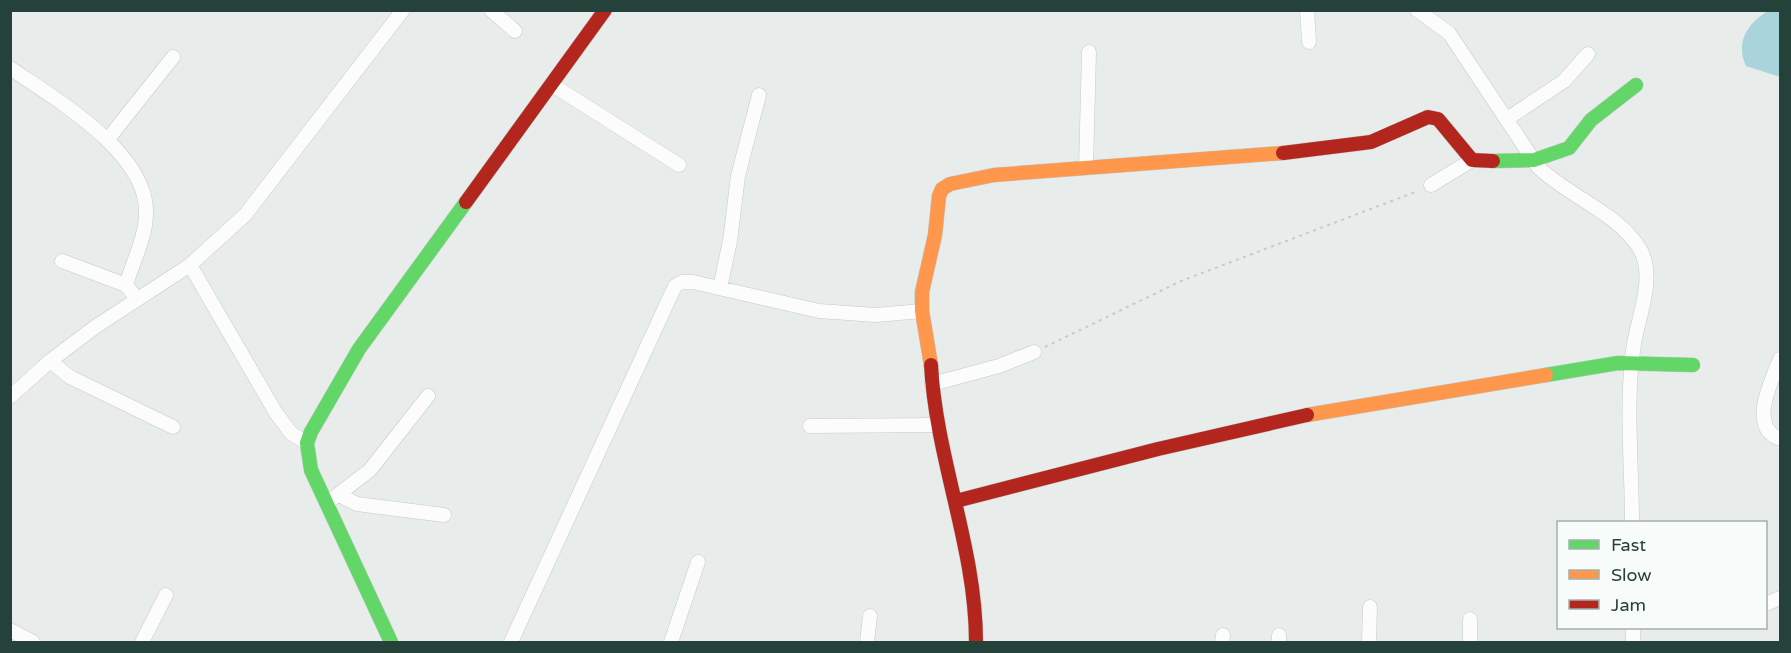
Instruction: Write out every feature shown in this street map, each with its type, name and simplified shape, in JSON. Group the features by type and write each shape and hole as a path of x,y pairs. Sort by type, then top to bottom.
{"street":[{"path":"10,397 50,361 136,298 190,265 245,215 264,193 332,99 403,10"},
{"path":"491,10 515,31"},
{"path":"391,642 333,499 311,470 307,443 317,418 384,311 605,10"},
{"path":"1307,10 1309,42"},
{"path":"1417,10 1449,33 1508,119 1530,160 1557,184 1613,220 1627,232 1643,254 1646,281 1632,362 1632,521"},
{"path":"1086,167 1089,52"},
{"path":"1508,119 1564,81 1588,54"},
{"path":"108,139 173,57"},
{"path":"10,68 108,139 146,195 147,217 126,285"},
{"path":"551,84 679,165"},
{"path":"1431,185 1472,160 1515,163 1570,147 1577,141 1585,127 1636,84"},
{"path":"720,288 730,241 738,176 759,95"},
{"path":"976,642 976,620 956,501 937,425 930,350 922,311 922,281 935,235 939,196 942,189 950,184 994,175 1330,148 1371,142 1428,117 1438,119 1472,160"},
{"path":"62,261 126,285 136,298"},
{"path":"190,265 276,413 291,433 307,443"},
{"path":"511,642 675,286 682,282 693,282 819,311 876,315 922,311"},
{"path":"932,384 999,366 1034,352"},
{"path":"1780,359 1768,392 1763,416 1765,427 1771,435 1780,439"},
{"path":"50,361 70,376 172,427"},
{"path":"956,501 1158,449 1340,408 1632,362 1693,365"},
{"path":"333,499 370,470 428,396"},
{"path":"810,426 937,425"},
{"path":"333,499 444,515"},
{"path":"671,642 698,562"},
{"path":"142,642 166,595"},
{"path":"1370,607 1370,642"},
{"path":"867,642 870,616"},
{"path":"1470,619 1470,642"},
{"path":"10,630 33,642"}],"path":[{"path":"1034,352 1181,281 1431,185"}],"water":[{"path":"1769,10 1780,11 1780,77 1746,66 1743,57 1745,34 1761,15"}],"traffic: fast":[{"path":"1493,161 1534,160 1569,148 1591,120 1636,85"},
{"path":"391,642 311,470 307,443 311,432 359,349 466,202"},
{"path":"1546,375 1618,363 1693,365"}],"traffic: slow":[{"path":"931,365 922,311 922,292 935,235 939,196 942,189 950,184 994,175 1283,153"},
{"path":"1307,415 1546,375"}],"traffic: jam":[{"path":"466,202 605,10"},
{"path":"1283,153 1371,142 1428,117 1438,119 1472,160 1493,161"},
{"path":"931,365 940,435 970,572 976,642"},
{"path":"956,501 1158,449 1307,415"}]}
